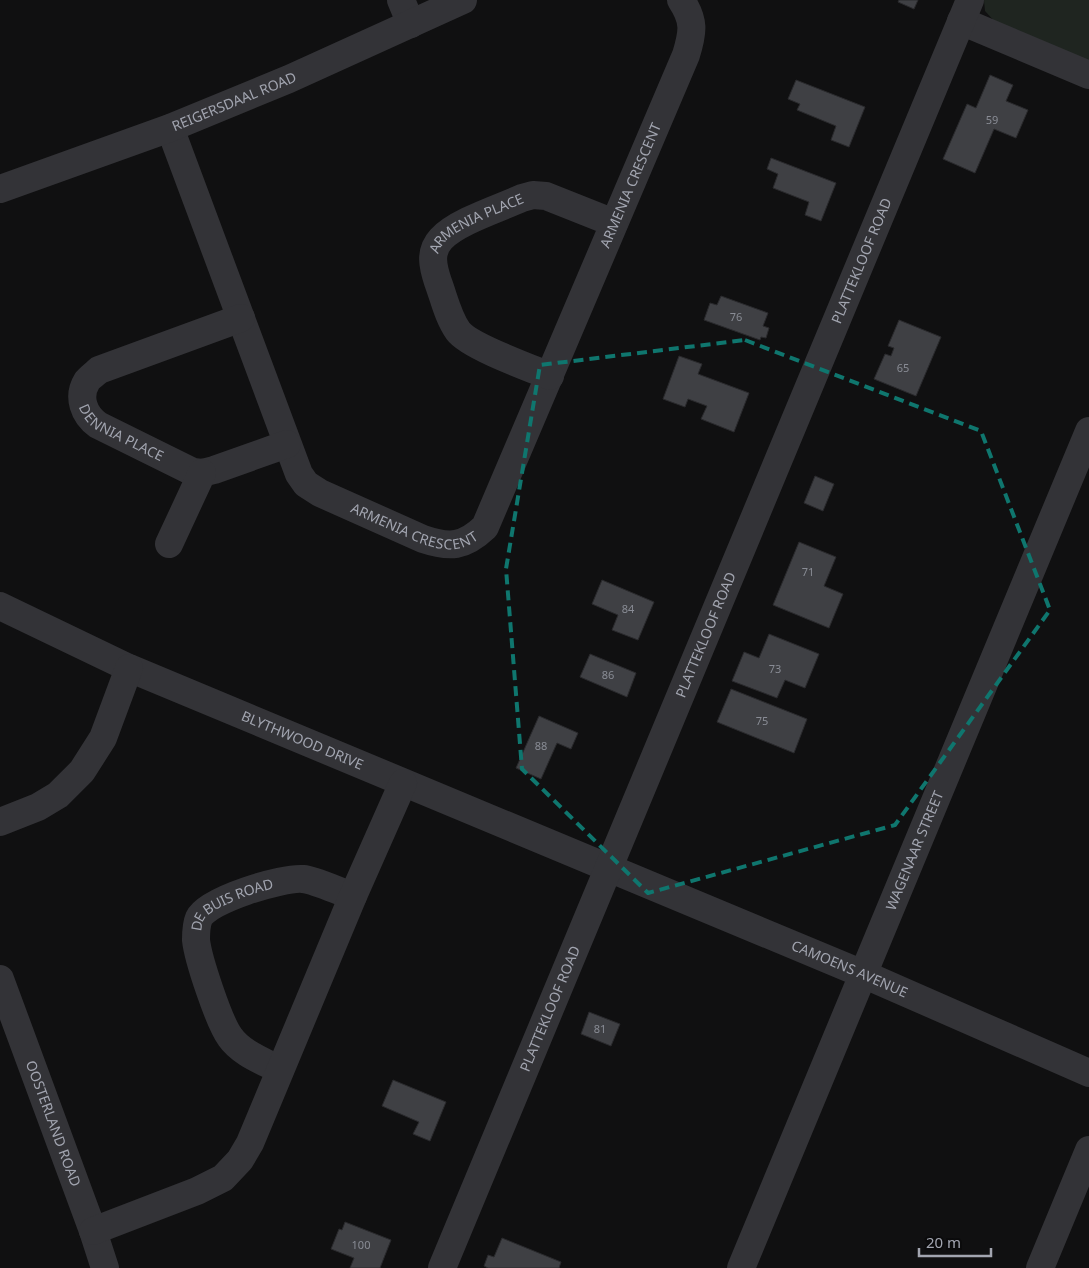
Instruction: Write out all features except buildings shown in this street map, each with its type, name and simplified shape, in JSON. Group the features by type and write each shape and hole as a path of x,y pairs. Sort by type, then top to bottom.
{"street":[{"name":"REIGERSDAAL ROAD","path":"0,189 170,128 289,79 406,12 463,0"},
{"name":"ARMENIA CRESCENT","path":"170,128 287,444 299,474 306,484 320,494 423,539 438,544 453,545 463,543 474,537 485,527 686,55 692,37 692,21 681,0"},
{"path":"965,11 1089,75"},
{"name":"PLATTEKLOOF ROAD","path":"442,1268 965,11"},
{"name":"ARMENIA PLACE","path":"550,376 479,345 460,333 452,322 435,273 434,249 441,239 454,228 533,195 546,196 614,223"},
{"name":"DENNIA PLACE","path":"202,473 183,468 98,425 89,419 84,408 83,395 87,381 100,370 241,318"},
{"name":"WAGENAAR STREET","path":"741,1268 1089,432"},
{"path":"169,544 202,473 287,444"},
{"name":"BLYTHWOOD DRIVE","path":"0,606 129,668 608,868"},
{"path":"0,822 38,807 58,795 82,771 102,738 129,668"},
{"path":"93,1231 198,1191 223,1178 240,1160 250,1143 402,782"},
{"name":"CAMOENS AVENUE","path":"608,868 862,974 1089,1072"},
{"name":"DE BUIS ROAD","path":"280,1070 241,1048 230,1037 221,1018 199,956 196,940 196,927 199,917 207,908 280,880 304,879 353,896"},
{"name":"OOSTERLAND ROAD","path":"0,979 105,1268"},
{"path":"1040,1268 1089,1150"}],"highlighted area":[{"path":"745,340 981,431 1050,610 895,825 648,893 522,769 506,569 540,365"}],"shaded area":[{"path":"984,0 1089,0 1089,61 995,22 985,11"}]}
